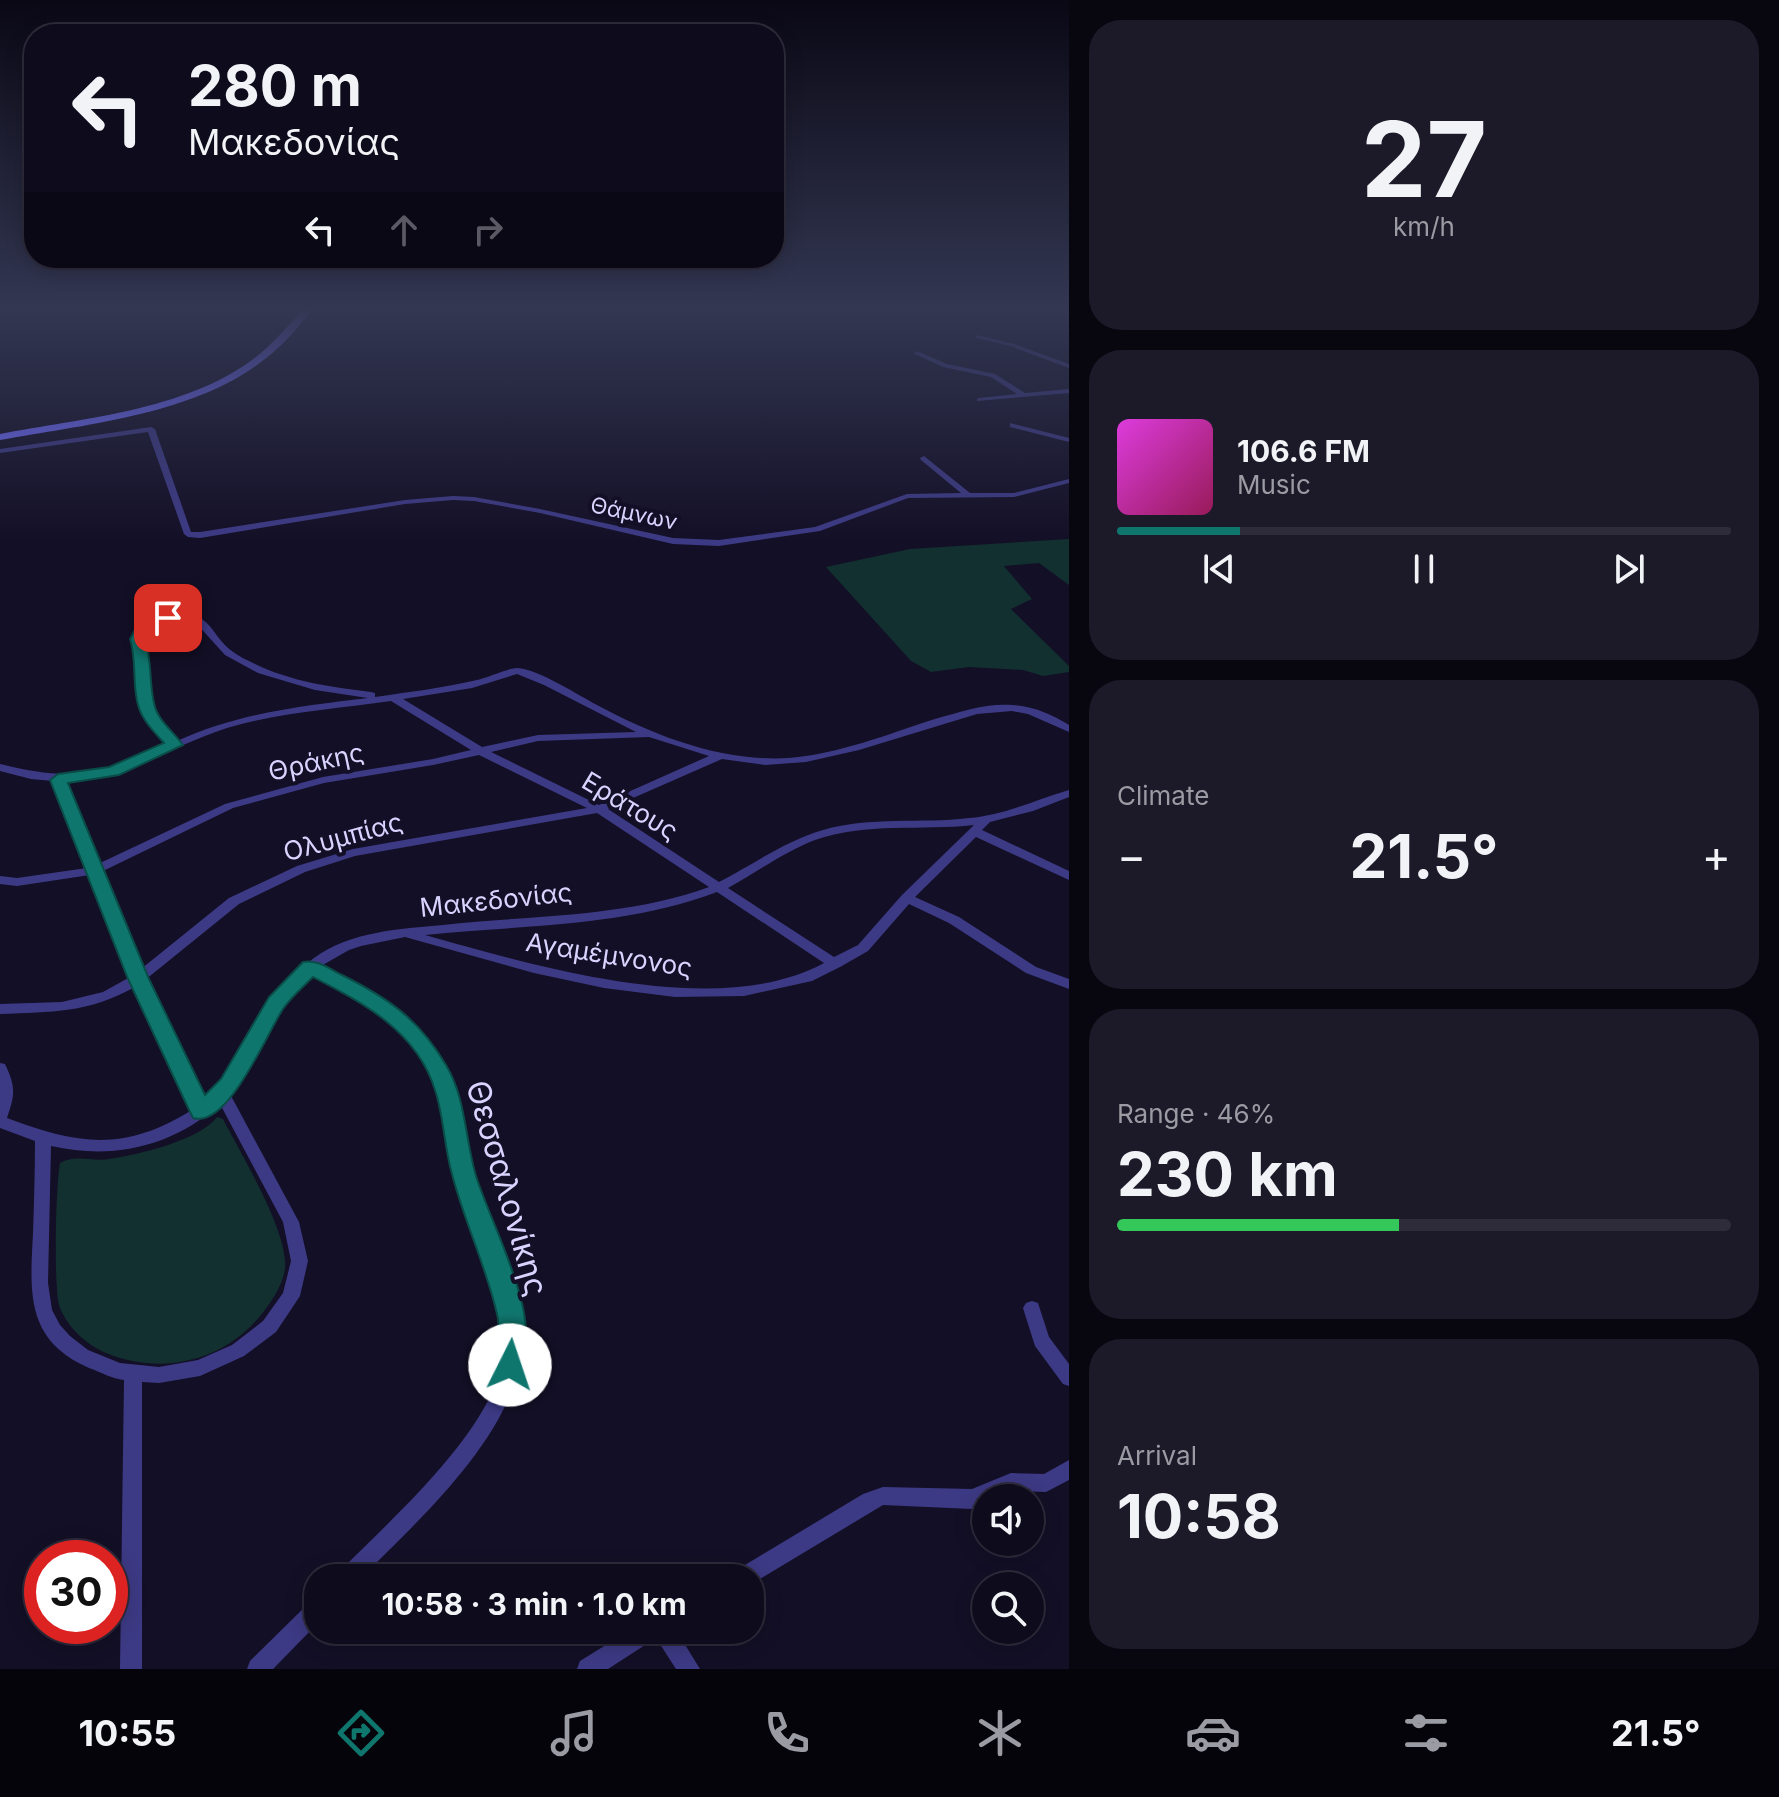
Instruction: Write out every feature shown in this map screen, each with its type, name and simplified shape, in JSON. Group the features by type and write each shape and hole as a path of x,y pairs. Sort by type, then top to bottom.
{"street":[{"path":"0,437 123,413 202,387"},
{"path":"1011,387 1023,395"},
{"path":"979,400 1069,391"},
{"path":"1013,425 1069,440"},
{"name":"Θάμνων","path":"0,451 151,429 188,534 200,535 405,502 453,498 540,511 673,541 719,543 817,529 903,497 1022,494 1069,481"},
{"path":"924,458 969,496"},
{"path":"175,745 155,723 146,705 143,658 138,639 143,627 163,619 184,617 201,621 227,652 283,679 331,690 395,698"},
{"path":"0,767 36,778 58,780 113,772 207,731 242,721 479,683 516,671 654,735 722,755 776,761 808,758 991,707 1033,711 1069,729"},
{"name":"Εράτους","path":"395,698 480,751 599,809 835,964"},
{"name":"Θράκης","path":"0,880 17,882 96,870 128,857 190,822 275,792 552,736 654,735"},
{"name":"Ολυμπίας","path":"0,1009 81,1004 107,996 138,979 234,901 301,869 353,853 599,809 722,755"},
{"path":"58,780 138,979 201,1112"},
{"name":"Μακεδονίας","path":"0,1120 43,1139 86,1147 123,1146 160,1135 201,1112 222,1093 276,1002 310,967 343,947 403,934 639,909 684,899 718,887 784,847 813,836 862,826 987,819 1069,793"},
{"path":"1054,800 1069,806"},
{"name":"Αγαμέμνονος","path":"403,934 531,968 680,993 735,993 770,989 807,978 835,964 877,934 907,898 987,819"},
{"path":"974,831 1069,876"},
{"path":"907,898 962,925 1031,970 1069,984"},
{"name":"Θεσσαλονίκης","path":"310,967 344,982 386,1008 412,1032 437,1068 450,1101 464,1175 500,1274 514,1334 506,1381 490,1414 406,1518 361,1564"},
{"path":"0,1068 7,1092 0,1120"},
{"path":"43,1139 39,1280 44,1313 72,1350 99,1366 133,1376 186,1373 235,1354 269,1324 286,1302 296,1281 300,1249 295,1231 222,1093"},
{"path":"1032,1308 1041,1340 1069,1378"},
{"path":"131,1669 133,1376"},
{"path":"764,1565 883,1496 972,1499 1011,1482 1046,1483 1069,1469"},
{"path":"258,1669 304,1622"},
{"path":"588,1669 627,1644"},
{"path":"672,1644 689,1669"}],"green space":[{"path":"1069,539 1069,585 1039,563 1004,566 1032,599 1011,609 1069,666 1069,672 1043,676 1023,670 969,667 931,672 911,661 826,567 910,549"},
{"path":"217,1117 223,1119 252,1172 280,1235 285,1269 278,1289 252,1325 235,1340 195,1359 151,1363 128,1360 99,1350 73,1329 60,1308 56,1281 56,1237 60,1163 72,1159 103,1160 151,1150 197,1133"}],"route":[{"path":"168,618 143,627 138,639 143,658 146,705 155,723 175,745 113,772 58,780 138,979 201,1112 229,1085 276,1002 310,967 378,1002 405,1024 437,1068 447,1090 464,1175 492,1249 511,1315 514,1334 510,1365"}]}
